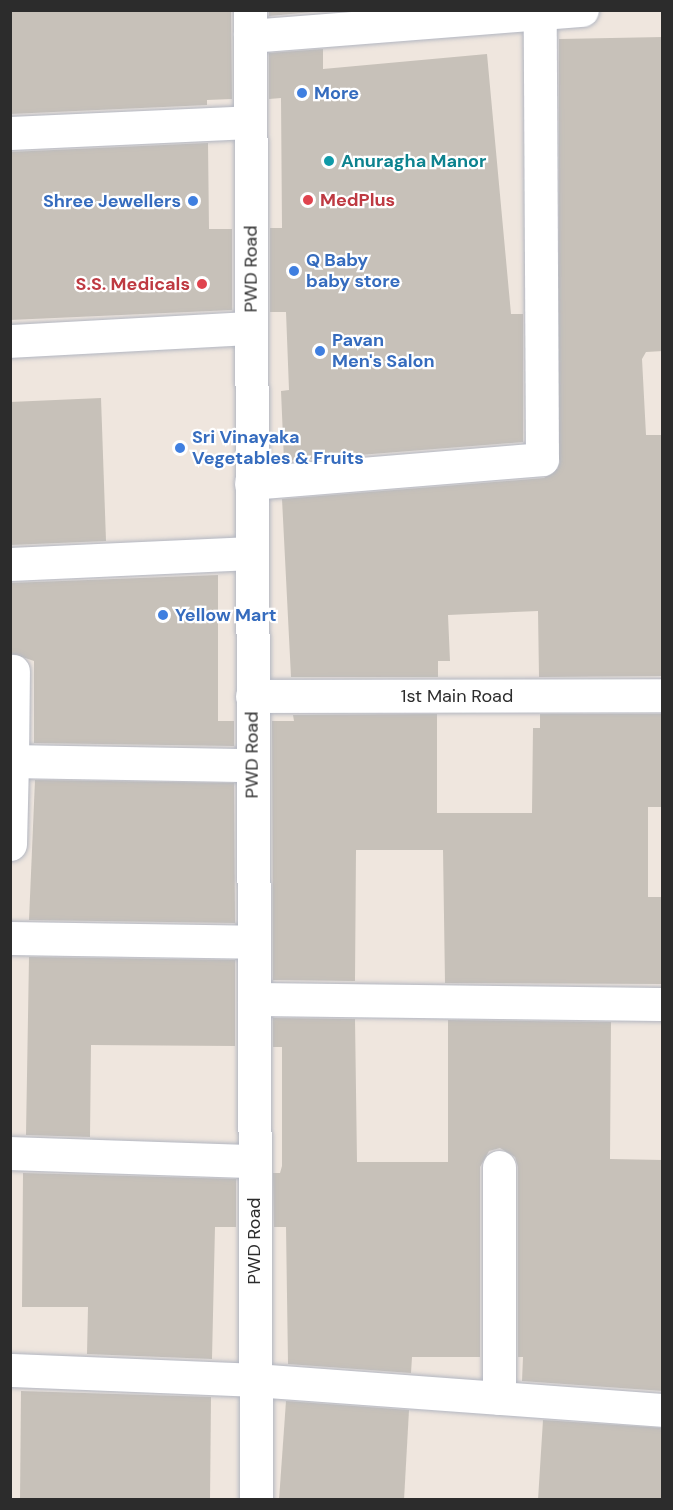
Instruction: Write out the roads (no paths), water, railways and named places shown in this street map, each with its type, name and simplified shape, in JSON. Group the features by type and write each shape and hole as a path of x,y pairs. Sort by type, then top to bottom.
{"street":[{"path":"250,23 582,10"},
{"path":"252,483 542,459 540,13"},
{"name":"PWD Road","path":"250,23 256,1500"},
{"path":"10,133 250,122"},
{"path":"10,341 251,328"},
{"path":"10,564 252,553"},
{"path":"10,844 13,671"},
{"name":"1st Main Road","path":"252,696 663,695"},
{"path":"12,761 252,765"},
{"path":"10,938 253,942"},
{"path":"254,999 663,1004"},
{"path":"10,1153 254,1161"},
{"path":"499,1167 499,1398"},
{"path":"10,1370 254,1380 663,1410"}],"place":[{"name":"More","path":"302,93"},
{"name":"Anuragha Manor","path":"329,161"},
{"name":"MedPlus","path":"308,200"},
{"name":"Shree Jewellers","path":"193,201"},
{"name":"Q Baby baby store","path":"294,271"},
{"name":"S.S. Medicals","path":"202,284"},
{"name":"Pavan Men's Salon","path":"320,351"},
{"name":"Sri Vinayaka Vegetables & Fruits","path":"180,448"},
{"name":"Yellow Mart","path":"163,615"}]}
